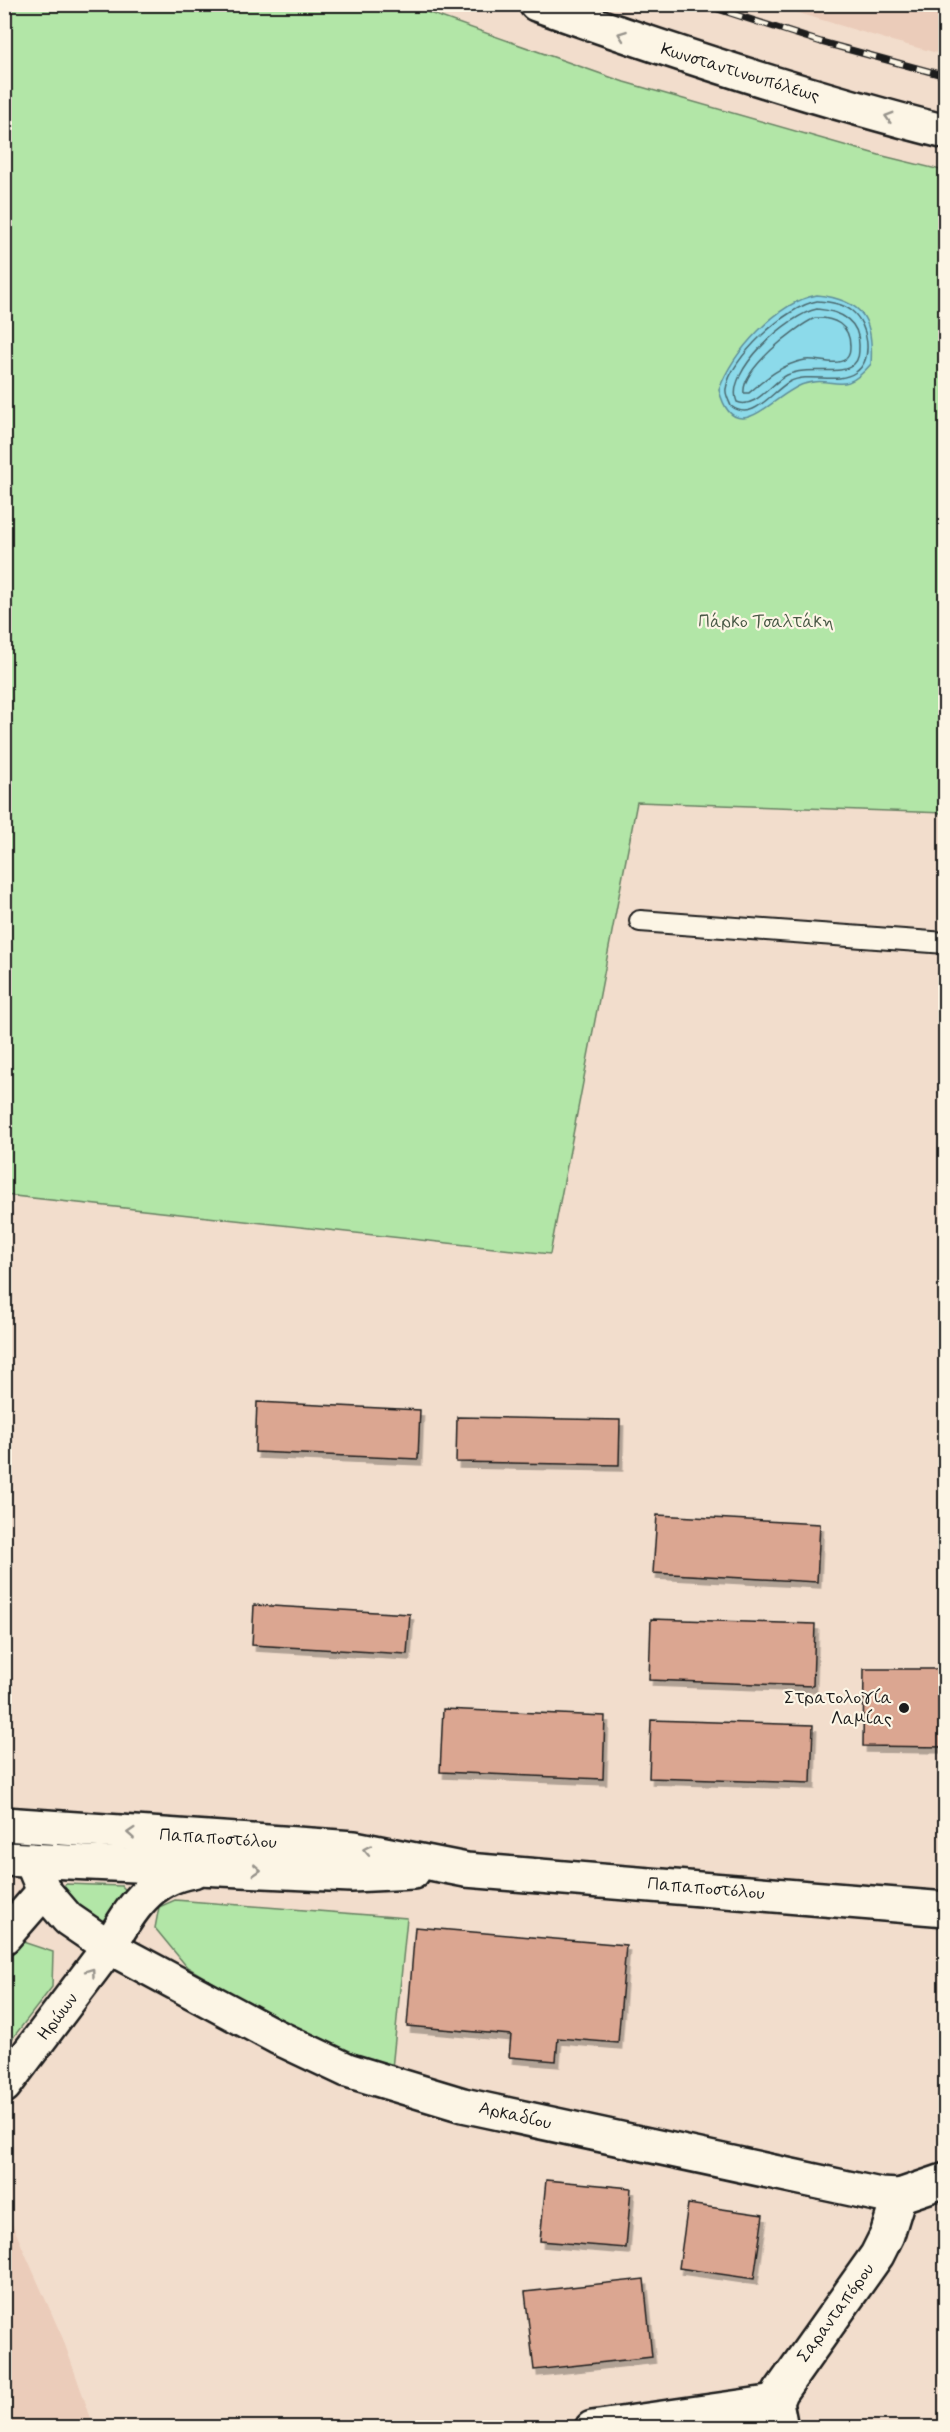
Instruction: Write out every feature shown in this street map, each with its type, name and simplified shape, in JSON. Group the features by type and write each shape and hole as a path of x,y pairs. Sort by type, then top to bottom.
{"street":[{"name":"Κωνσταντινουπόλεως","path":"536,4 668,51 824,99 945,132"},
{"path":"18,1859 19,1825"},
{"name":"Παπαποστόλου","path":"19,1825 354,1848 466,1870 945,1909"},
{"name":"Παπαποστόλου","path":"18,1859 351,1875 466,1870"},
{"name":"Αρκαδίου","path":"18,1859 68,1919 110,1947 277,2037 347,2070 399,2088 533,2121 880,2195 899,2196 923,2190 945,2180"},
{"name":"Ηρώων","path":"4,2086 110,1947 133,1905 157,1884 182,1872 211,1868"},
{"path":"4,1937 44,1891"},
{"name":"Σαρανταπόρου","path":"778,2415 788,2379 842,2309 877,2255 888,2235 899,2196"},
{"path":"592,2427 778,2415"}],"lane":[{"path":"640,921 945,944"}],"shaded area":[{"path":"772,5 945,5 945,55 892,41"},
{"path":"5,2208 63,2339 94,2427 5,2427"}],"green space":[{"name":"Πάρκο Τσαλτάκη","path":"5,5 407,5 624,82 879,155 945,171 945,813 637,802 550,1254 5,1195"},
{"path":"66,1884 122,1886 129,1894 101,1932 58,1892"},
{"path":"175,1900 407,1918 392,2069 361,2062 268,2015 187,1967 155,1928 159,1907"},
{"path":"20,1941 53,1952 52,1987 5,2048 5,1956"}],"water":[{"path":"817,295 845,302 862,314 870,335 871,364 861,374 845,383 804,384 792,389 756,414 745,418 735,416 726,408 719,390 734,361 758,331 772,318 802,300"}],"building":[{"path":"257,1402 420,1410 418,1459 255,1452"},
{"path":"457,1417 620,1420 619,1465 456,1462"},
{"path":"657,1515 820,1524 817,1582 653,1573"},
{"path":"254,1605 410,1614 407,1654 252,1645"},
{"path":"651,1619 815,1624 813,1686 649,1680"},
{"name":"Στρατολογία Λαμίας","path":"864,1669 946,1669 946,1747 863,1746"},
{"path":"443,1709 605,1716 603,1779 440,1772"},
{"path":"651,1720 813,1725 811,1783 649,1778"},
{"path":"415,1927 626,1945 618,2043 558,2038 556,2061 509,2057 511,2035 407,2026"},
{"path":"546,2180 631,2188 626,2248 540,2241"},
{"path":"688,2204 763,2215 754,2279 679,2268"},
{"path":"644,2279 652,2357 534,2370 525,2292"}],"railway":[{"path":"702,4 821,42 946,76"}],"place":[{"name":"Στρατολογία Λαμίας","path":"904,1708"}]}
